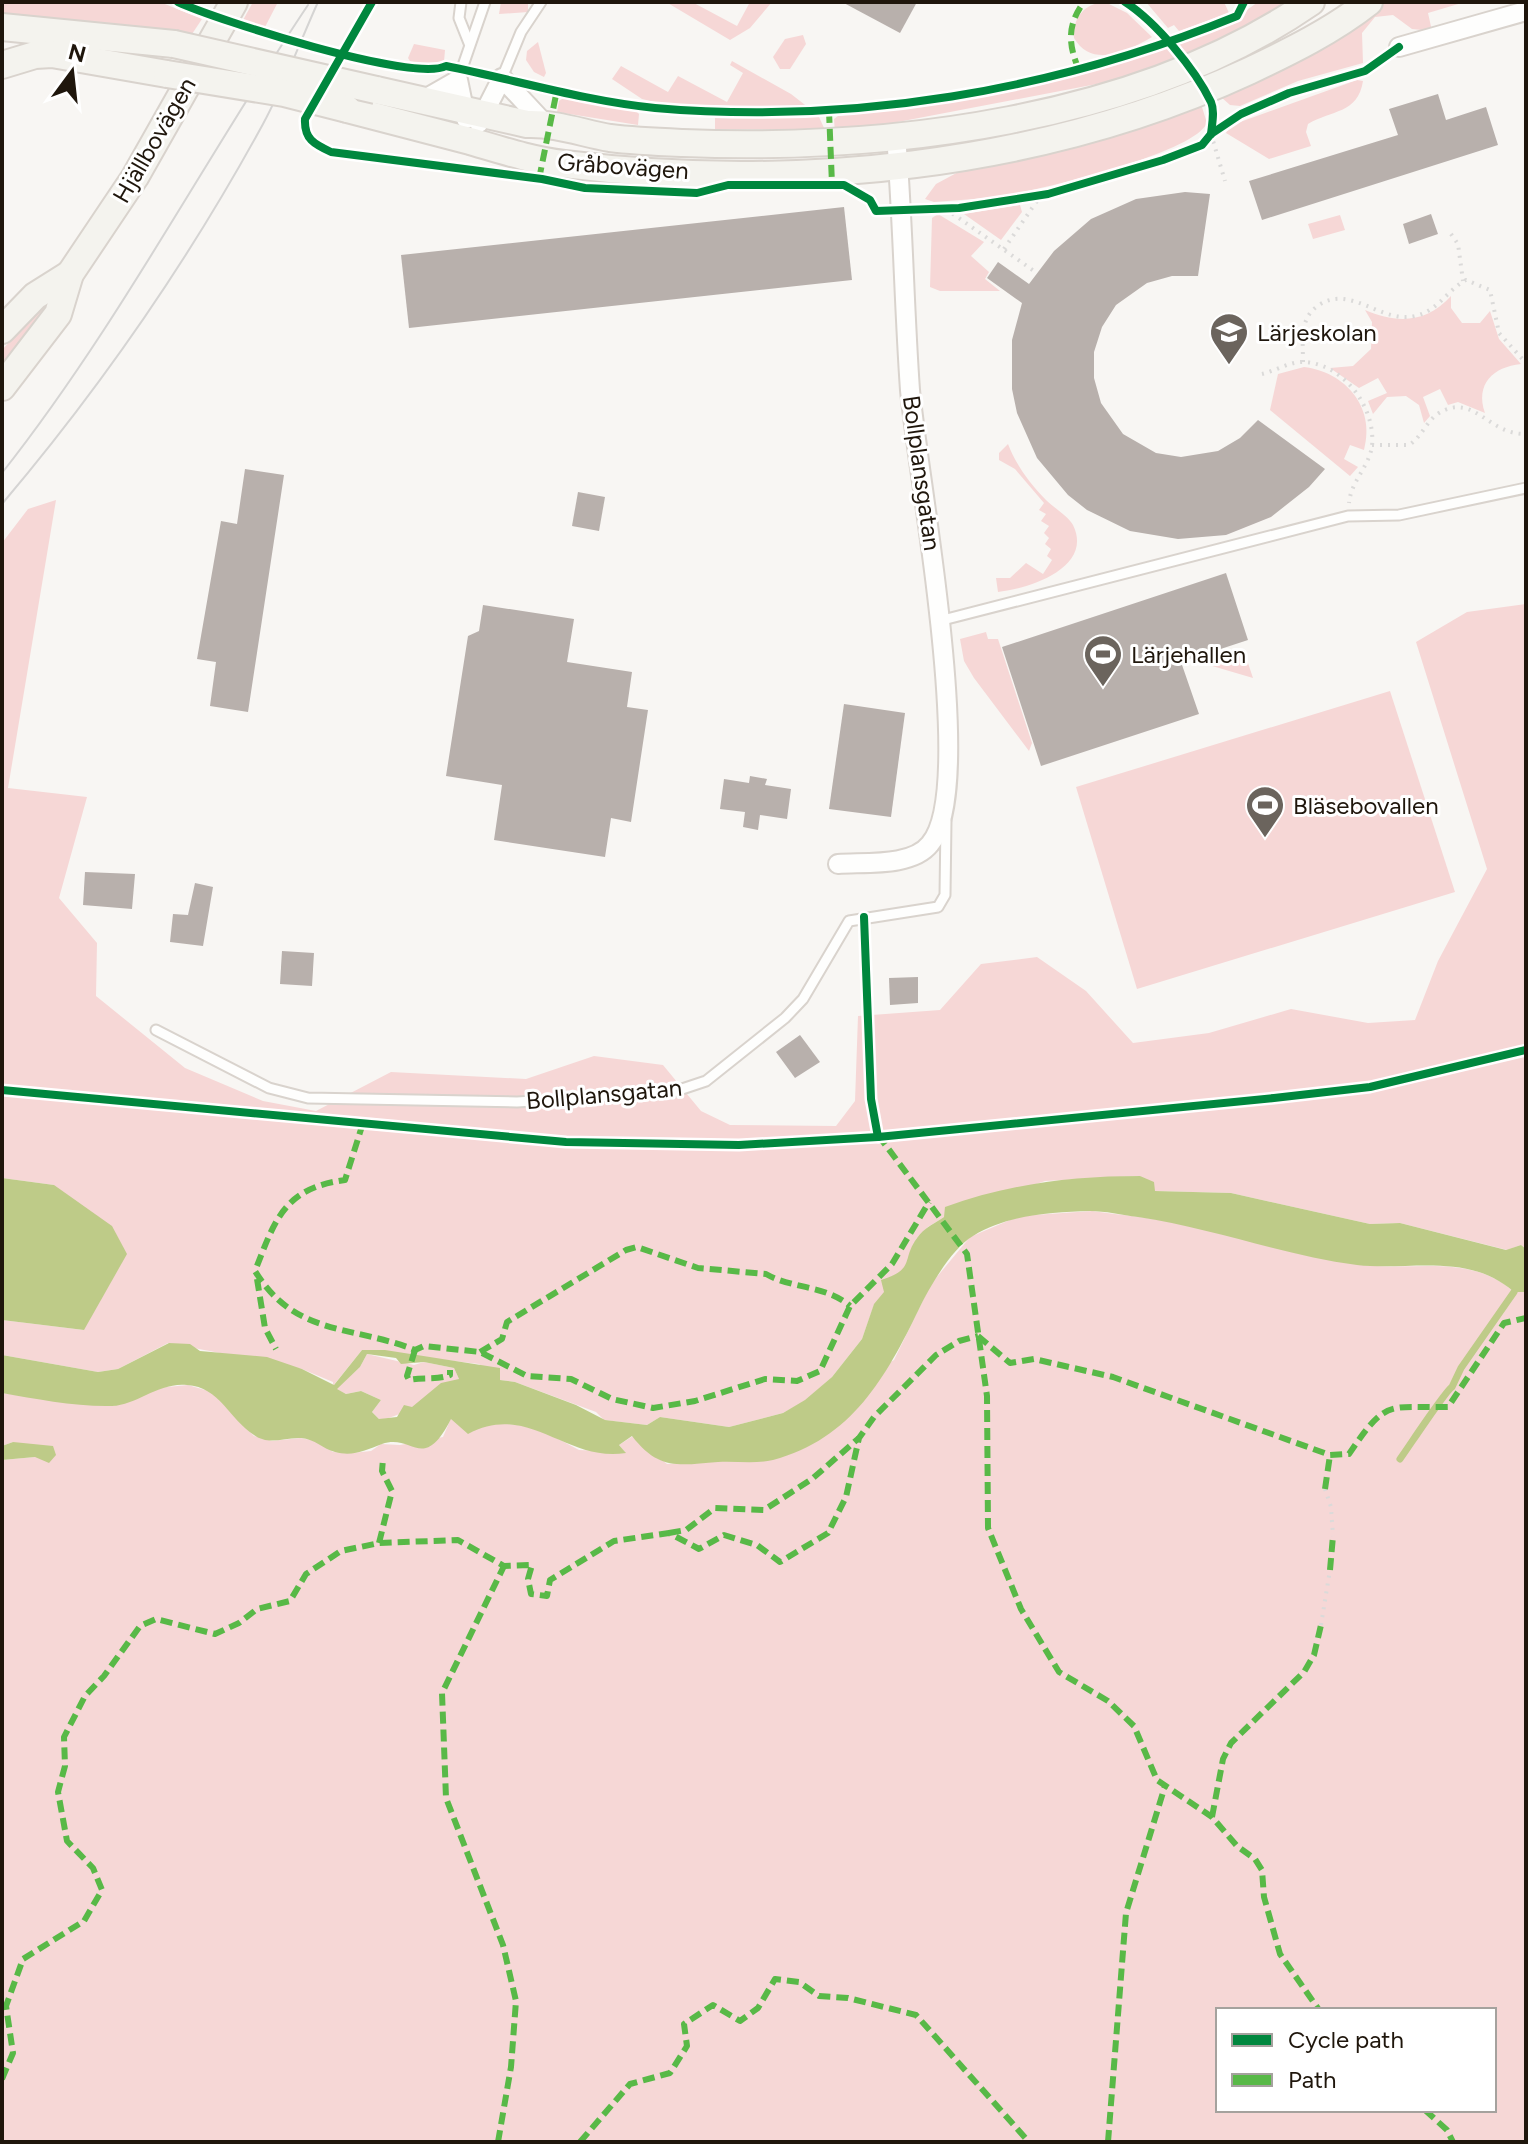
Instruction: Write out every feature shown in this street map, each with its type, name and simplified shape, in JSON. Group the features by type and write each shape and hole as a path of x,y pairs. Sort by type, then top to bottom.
{"main road":[{"name":"Hjällbovägen","path":"2,387 58,314 70,274 135,177 234,2"},
{"name":"Gråbovägen","path":"2,27 174,44 527,124 544,123 610,138 696,144 782,144 896,136 1020,120 1066,108 1195,64 1311,2"},
{"name":"Gråbovägen","path":"2,65 35,55 52,54 284,93 543,161 612,168 778,172 898,167 1048,140 1164,108 1305,45 1369,2"},
{"name":"Hjällbovägen","path":"2,330 35,296 70,274"}],"street":[{"path":"1399,47 1526,11"},
{"path":"470,141 474,112 502,78 544,123"},
{"path":"423,100 458,80 474,112"},
{"name":"Bollplansgatan","path":"838,864 909,858 930,845 946,809 947,715 939,621 910,393 896,136"}],"lane":[{"path":"461,2 459,18 469,43"},
{"path":"458,80 485,2"},
{"path":"502,78 521,32 541,2"},
{"path":"939,621 1348,516 1399,515 1526,488"},
{"name":"Bollplansgatan","path":"156,1030 269,1088 308,1098 517,1102 673,1092 706,1081 785,1018 803,999 849,921 938,907 945,895 946,809"}],"path":[{"path":"1211,134 1225,181"},
{"path":"1004,249 1041,195"},
{"path":"946,209 1034,271"},
{"path":"1451,234 1458,244 1463,281"},
{"path":"1303,362 1304,323 1313,309 1328,299 1352,300 1389,315 1413,317 1431,310 1463,281 1479,283 1490,290 1499,333 1526,363"},
{"path":"1262,374 1303,362 1332,373 1356,392 1368,411 1372,445 1369,457 1351,488 1348,516"},
{"path":"1372,445 1409,445 1440,412 1458,407 1474,410 1499,430 1526,434"},
{"path":"1325,1489 1331,1507 1333,1536"},
{"path":"1321,1625 1330,1570"}],"shaded area":[{"path":"2,2 160,2 202,19 190,37 2,21"},
{"path":"253,2 278,2 265,27 242,22"},
{"path":"501,2 528,2 528,12 499,14"},
{"path":"666,2 692,2 737,26 750,2 772,2 750,28 730,40"},
{"path":"1105,2 1127,13 1152,37 1122,52 1090,53 1074,38 1075,24 1081,13 1091,5"},
{"path":"1146,2 1224,2 1229,13 1179,31 1174,25 1168,28"},
{"path":"1258,2 1292,2 1218,44 1123,79 835,134 834,119 838,116 973,98 1066,78 1226,25"},
{"path":"1385,2 1465,2 1428,13 1432,31 1412,29 1393,15 1375,17 1362,33 1363,63 1298,81 1240,106 1230,105 1221,97 1310,53"},
{"path":"803,35 806,44 790,69 780,69 773,57 785,39"},
{"path":"538,42 546,73 544,77 534,72 526,60 527,51"},
{"path":"414,44 445,50 444,62 432,66 412,64 408,58"},
{"path":"732,61 791,94 809,108 663,104 642,99 612,79 621,66 668,92 678,76 727,102 743,73 730,65"},
{"path":"1357,80 1363,81 1356,100 1342,110 1308,124 1306,132 1311,146 1269,159 1226,133 1229,126"},
{"path":"565,97 635,110 639,114 638,125 557,112 559,101"},
{"path":"1201,104 1207,123 1196,135 1146,158 1002,196 934,202 925,199 936,184 962,170"},
{"path":"715,117 819,117 825,130 715,129"},
{"path":"1020,205 1022,212 1001,240 964,214"},
{"path":"938,214 984,242 971,256 989,272 985,279 1000,291 940,291 930,287 932,218"},
{"path":"1340,215 1345,230 1313,239 1308,224"},
{"path":"1451,296 1451,308 1462,323 1480,323 1490,311 1499,339 1521,364 1502,369 1489,379 1482,394 1485,413 1458,402 1448,405 1440,389 1423,397 1430,416 1424,423 1419,405 1406,396 1387,397 1373,414 1368,401 1387,393 1378,378 1359,388 1330,368 1353,366 1371,349 1372,322 1365,310 1389,318 1411,318 1432,312"},
{"path":"42,306 47,308 2,370 2,350"},
{"path":"1304,367 1319,370 1344,384 1361,406 1367,434 1364,450 1350,445 1344,459 1358,467 1350,476 1270,410 1278,374"},
{"path":"1008,444 1029,481 1073,525 1077,540 1074,553 1055,574 1025,586 998,592 996,578 1010,578 1026,563 1043,574 1052,560 1047,556 1051,549 1045,544 1049,538 1044,533 1049,526 1041,521 1046,514 1039,510 1044,503 1015,469 999,460 999,453"},
{"path":"56,500 8,788 87,797 59,898 97,943 96,996 185,1068 263,1101 316,1111 391,1072 526,1079 594,1056 663,1065 701,1111 730,1125 836,1126 855,1101 858,1016 940,1010 981,964 1037,957 1086,991 1133,1043 1209,1033 1291,1009 1368,1023 1415,1020 1438,961 1487,869 1416,642 1467,612 1526,604 1526,1249 1521,1245 1507,1250 1400,1223 1370,1224 1231,1193 1154,1191 1140,1176 1045,1181 944,1217 928,1227 916,1239 909,1265 874,1305 862,1339 832,1377 805,1401 783,1413 729,1427 660,1417 647,1425 604,1420 596,1412 515,1382 500,1380 479,1364 362,1350 333,1386 333,1382 302,1369 168,1343 118,1369 98,1372 2,1355 2,1320 84,1330 54,1185 2,1178 2,543 28,509"},
{"path":"986,632 988,639 998,639 1032,743 1029,751 964,661 960,639"},
{"path":"1235,651 1245,654 1253,678 1202,663"},
{"name":"Bläsebovallen","path":"1390,691 1455,892 1137,989 1076,787"},
{"path":"1140,1176 1154,1182 1155,1191 1231,1193 1370,1224 1400,1223 1506,1250 1521,1245 1526,1249 1526,1292 1514,1292 1497,1280 1459,1267 1377,1266 1329,1261 1166,1222 1108,1212 1060,1212 1015,1219 973,1236 949,1259 879,1381 845,1421 801,1450 760,1462 670,1463 651,1455 632,1436 619,1445 626,1453 604,1454 510,1424 490,1426 468,1434 451,1419 433,1445 425,1448 393,1442 348,1454 331,1451 306,1439 271,1441 260,1438 245,1428 208,1391 187,1385 167,1387 112,1406 71,1404 2,1393 2,1355 98,1372 118,1369 169,1343 190,1344 200,1351 267,1357 302,1369 334,1385 362,1350 385,1350 500,1368 500,1380 515,1382 576,1405 605,1420 647,1425 660,1417 729,1427 783,1413 805,1400 832,1377 862,1339 874,1304 884,1292 881,1280 904,1268 917,1238 944,1217 945,1207 1016,1187","holes":["367,1354 396,1358 401,1364 424,1362 454,1368 459,1379 441,1383 412,1407 404,1405 397,1417 379,1419 372,1412 381,1400 361,1391 346,1394 337,1389 360,1367"]},
{"path":"2,1178 54,1185 112,1226 127,1254 84,1330 2,1320"},
{"path":"1092,1211 1205,1229 1356,1264 1458,1267 1496,1279 1514,1292 1526,1292 1526,2142 2,2142 2,1460 35,1457 13,1442 2,1446 2,1393 114,1406 156,1388 188,1385 212,1392 254,1436 272,1441 300,1438 317,1441 333,1452 371,1451 381,1444 400,1445 443,1437 451,1418 536,1427 579,1450 625,1452 619,1445 633,1436 667,1464 722,1461 894,1360 931,1284 970,1237 1019,1216"},
{"path":"367,1354 414,1365 424,1362 454,1368 459,1379 407,1410 387,1419 379,1419 372,1412 381,1400 361,1391 346,1394 336,1389 360,1367"},
{"path":"13,1442 53,1446 56,1455 49,1463 35,1457 2,1460 2,1446"}],"building":[{"path":"842,2 917,2 900,33"},
{"path":"1438,94 1446,120 1486,107 1498,145 1262,220 1249,181 1398,135 1389,109"},
{"path":"1185,192 1210,194 1198,276 1172,276 1147,283 1116,305 1102,327 1094,352 1094,378 1101,403 1123,434 1156,453 1181,457 1218,451 1240,438 1258,420 1325,469 1309,487 1271,517 1226,535 1178,539 1130,531 1087,510 1068,495 1037,458 1017,413 1012,389 1012,340 1022,303 987,278 998,262 1029,284 1054,251 1091,219 1136,199"},
{"path":"844,207 852,280 409,328 401,255"},
{"path":"1431,214 1438,234 1409,244 1403,224"},
{"path":"245,469 284,475 248,712 210,706 216,662 197,659 221,521 237,524"},
{"path":"578,492 605,497 599,531 572,526"},
{"name":"Lärjehallen","path":"1226,573 1248,640 1181,662 1199,714 1041,766 1002,647"},
{"path":"483,605 574,619 567,662 632,672 627,707 648,710 631,822 611,818 605,857 494,840 502,785 446,776 468,636 479,631"},
{"path":"844,704 905,713 891,817 829,809"},
{"path":"750,776 767,779 765,785 791,789 787,819 760,815 758,830 743,827 745,812 720,809 724,779 749,783"},
{"path":"85,872 135,874 132,909 83,905"},
{"path":"195,883 213,887 203,946 170,942 173,914 188,915"},
{"path":"282,951 314,953 312,986 280,984"},
{"path":"918,977 918,1003 890,1005 889,978"},
{"path":"800,1035 820,1062 795,1078 776,1052"}],"waterway":[{"path":"1400,1459 1514,1292"}],"tram line":[{"path":"2,504 109,368 205,223 271,109 318,2"},
{"path":"2,473 84,360 308,5"}],"marked path":[{"path":"1079,70 1071,35 1074,19 1084,2"},
{"path":"539,179 557,90"},
{"path":"829,111 832,184"},
{"path":"363,1123 345,1180 308,1190 295,1199 276,1222 255,1271 271,1292 288,1308 327,1326 415,1350 424,1346 480,1352 527,1376 571,1379 612,1399 653,1408 695,1401 765,1379 797,1381 820,1371 850,1306 892,1264 929,1202"},
{"path":"878,1135 967,1254 987,1396 988,1528 1021,1609 1059,1672 1108,1701 1134,1726 1157,1780 1212,1817 1237,1846 1255,1859 1262,1870 1264,1897 1280,1954 1318,2008"},
{"path":"480,1352 502,1339 507,1322 626,1250 637,1247 698,1268 766,1274 830,1294 850,1306"},
{"path":"257,1279 265,1328 276,1349"},
{"path":"978,1336 1010,1363 1034,1359 1113,1377 1330,1455 1349,1454 1372,1423 1390,1410 1448,1407 1504,1323 1526,1318"},
{"path":"2,2079 13,2053 6,2006 23,1959 84,1921 102,1890 93,1868 67,1841 58,1792 65,1766 64,1737 85,1696 104,1676 140,1626 156,1619 215,1634 239,1623 257,1609 290,1601 306,1574 341,1551 379,1543 458,1540 504,1566 532,1565 528,1579 531,1594 547,1596 550,1580 614,1541 669,1533 699,1549 724,1535 757,1545 780,1562 828,1533 846,1497 859,1438 874,1417 936,1355 959,1341 978,1336"},
{"path":"415,1350 407,1376 409,1380 445,1377 450,1375 450,1370"},
{"path":"669,1533 686,1530 715,1508 764,1510 812,1479 859,1438"},
{"path":"1325,1489 1330,1455"},
{"path":"379,1543 392,1491 382,1471 383,1459"},
{"path":"1330,1570 1333,1536"},
{"path":"498,2142 511,2067 516,2001 503,1945 446,1798 442,1693 504,1566"},
{"path":"1212,1817 1223,1759 1231,1743 1304,1672 1314,1655 1321,1625"},
{"path":"1108,2142 1126,1913 1165,1786"},
{"path":"580,2142 630,2084 670,2073 687,2046 684,2024 713,2005 740,2021 758,2008 775,1979 799,1982 819,1996 848,1998 916,2015 1029,2142"},
{"path":"1427,2112 1447,2130 1453,2142"}],"cycle path":[{"path":"178,2 271,35 396,66 427,69 446,66 629,105 730,112 878,106 1024,83 1167,42 1237,16 1244,2"},
{"path":"372,2 305,119 311,140 331,152 542,179 585,188 697,193 728,185 844,185 870,200 876,211 959,208 1048,194 1163,160 1202,145 1211,134 1241,114 1289,93 1365,71 1399,47"},
{"path":"1125,2 1162,34 1195,75 1212,106 1211,134"},
{"path":"864,917 871,1099 878,1137"},
{"path":"2,1090 566,1142 739,1145 878,1137 1370,1087 1526,1050"}],"place":[{"name":"Lärjeskolan","path":"1229,366"},
{"name":"Lärjehallen","path":"1103,688"},
{"name":"Bläsebovallen","path":"1265,839"}]}
